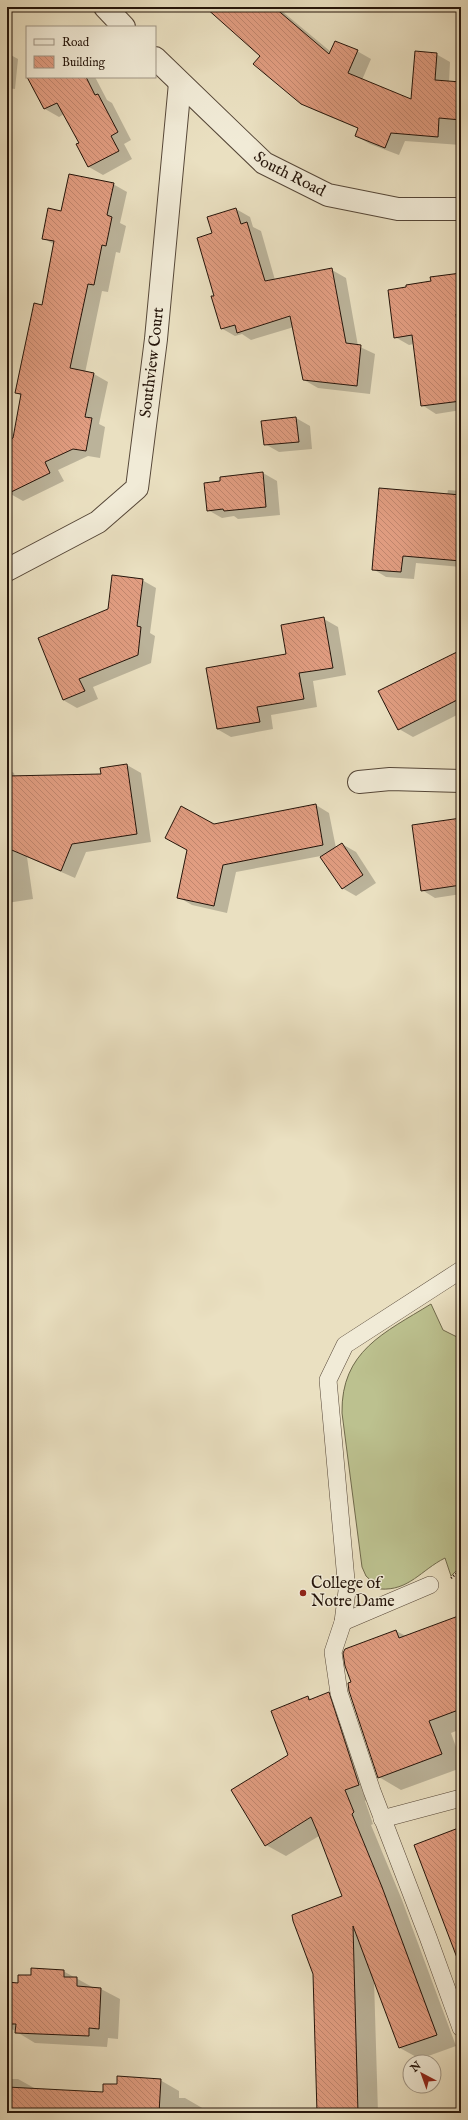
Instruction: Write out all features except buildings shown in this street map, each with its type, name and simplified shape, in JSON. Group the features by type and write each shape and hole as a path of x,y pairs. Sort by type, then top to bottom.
{"street":[{"path":"104,7 123,26"},
{"name":"South Road","path":"156,59 264,163 328,195 398,209 461,209"},
{"name":"Southview Court","path":"7,570 98,522 137,488 156,339 180,83"},
{"path":"359,782 390,779 461,781"}],"lane":[{"path":"461,1270 345,1345 328,1380 347,1591 343,1622 333,1652 339,1693 382,1819 461,2028"},
{"path":"343,1622 430,1585"},
{"path":"382,1819 461,1798"}],"green space":[{"path":"431,1304 443,1330 461,1339 461,1566 451,1576 445,1558 414,1579 399,1587 380,1589 366,1576 362,1567 342,1413 344,1392 349,1374 357,1359 368,1346 397,1325"}],"place":[{"name":"College of Notre Dame","path":"303,1593"}]}
